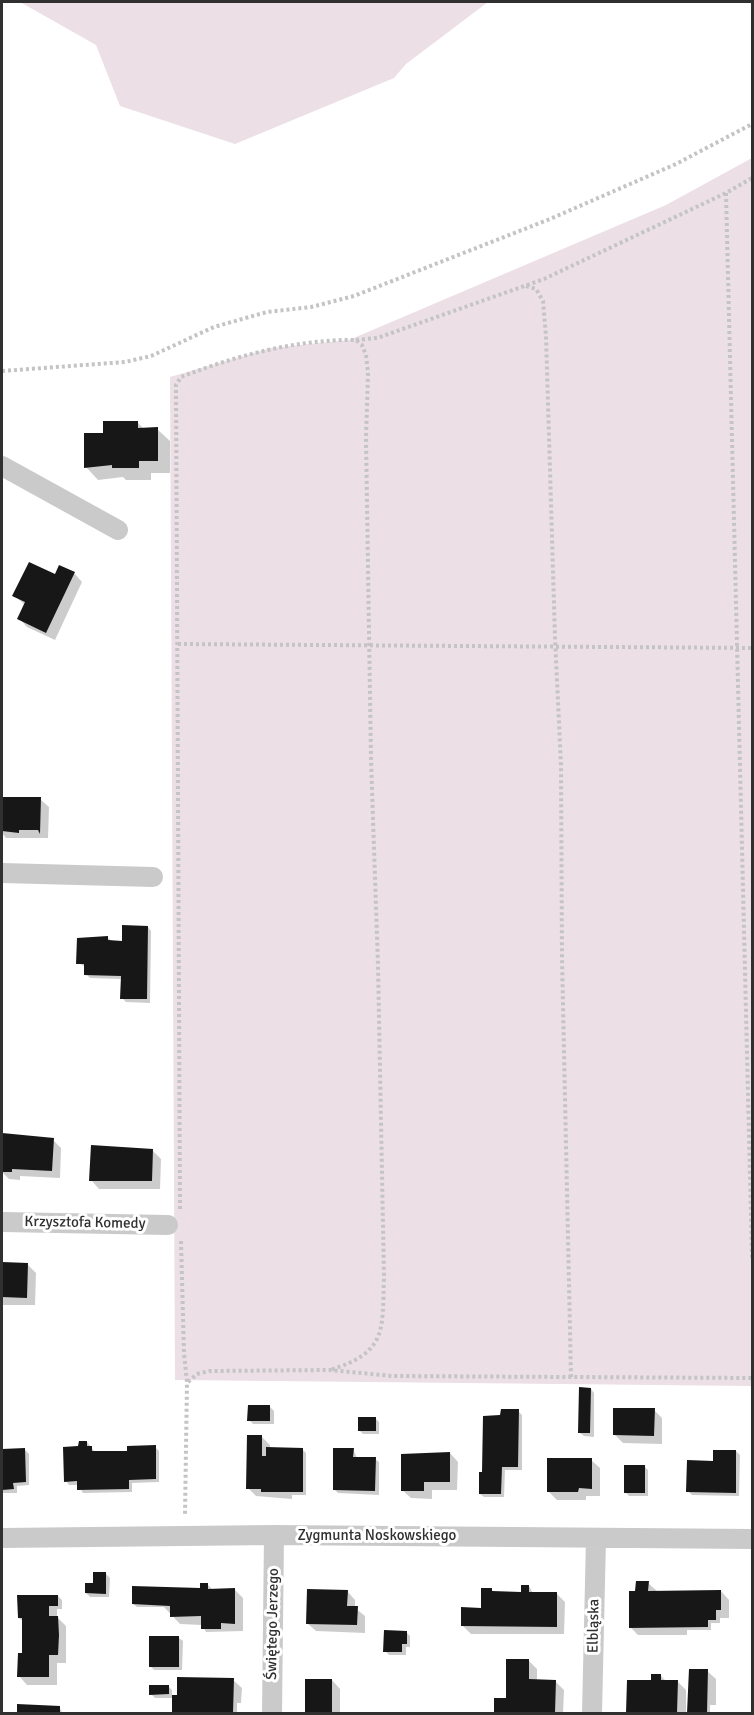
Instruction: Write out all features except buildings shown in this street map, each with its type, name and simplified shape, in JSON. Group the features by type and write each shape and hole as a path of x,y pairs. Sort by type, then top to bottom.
{"street":[{"path":"2,466 118,530"},
{"path":"2,873 153,877"},
{"name":"Krzysztofa Komedy","path":"2,1222 176,1227"},
{"name":"Zygmunta Noskowskiego","path":"2,1538 274,1535 753,1539"},
{"name":"Świętego Jerzego","path":"272,1713 274,1535"},
{"name":"Elbląska","path":"592,1713 596,1538"}],"path":[{"path":"2,371 125,362 151,356 214,327 267,312 312,307 354,296 561,214 676,164 753,124"},
{"path":"184,1522 187,1382 176,1227 178,644 176,385 181,376 274,348 377,339 526,286 726,193 753,178"},
{"path":"726,193 753,1258"},
{"path":"526,286 536,289 543,301 546,336 554,626 561,765 562,958 571,1377"},
{"path":"330,1370 352,1363 368,1352 379,1337 382,1323 384,1277 379,977 371,770 366,438 368,373 366,355 356,340"},
{"path":"178,644 753,648"},
{"path":"187,1382 197,1374 209,1371 330,1370 392,1377 753,1378"}],"shaded area":[{"path":"20,2 488,2 406,64 394,78 235,144 120,106 96,45"},
{"path":"752,158 752,1386 175,1380 170,377 271,348 349,340 666,205"}]}
